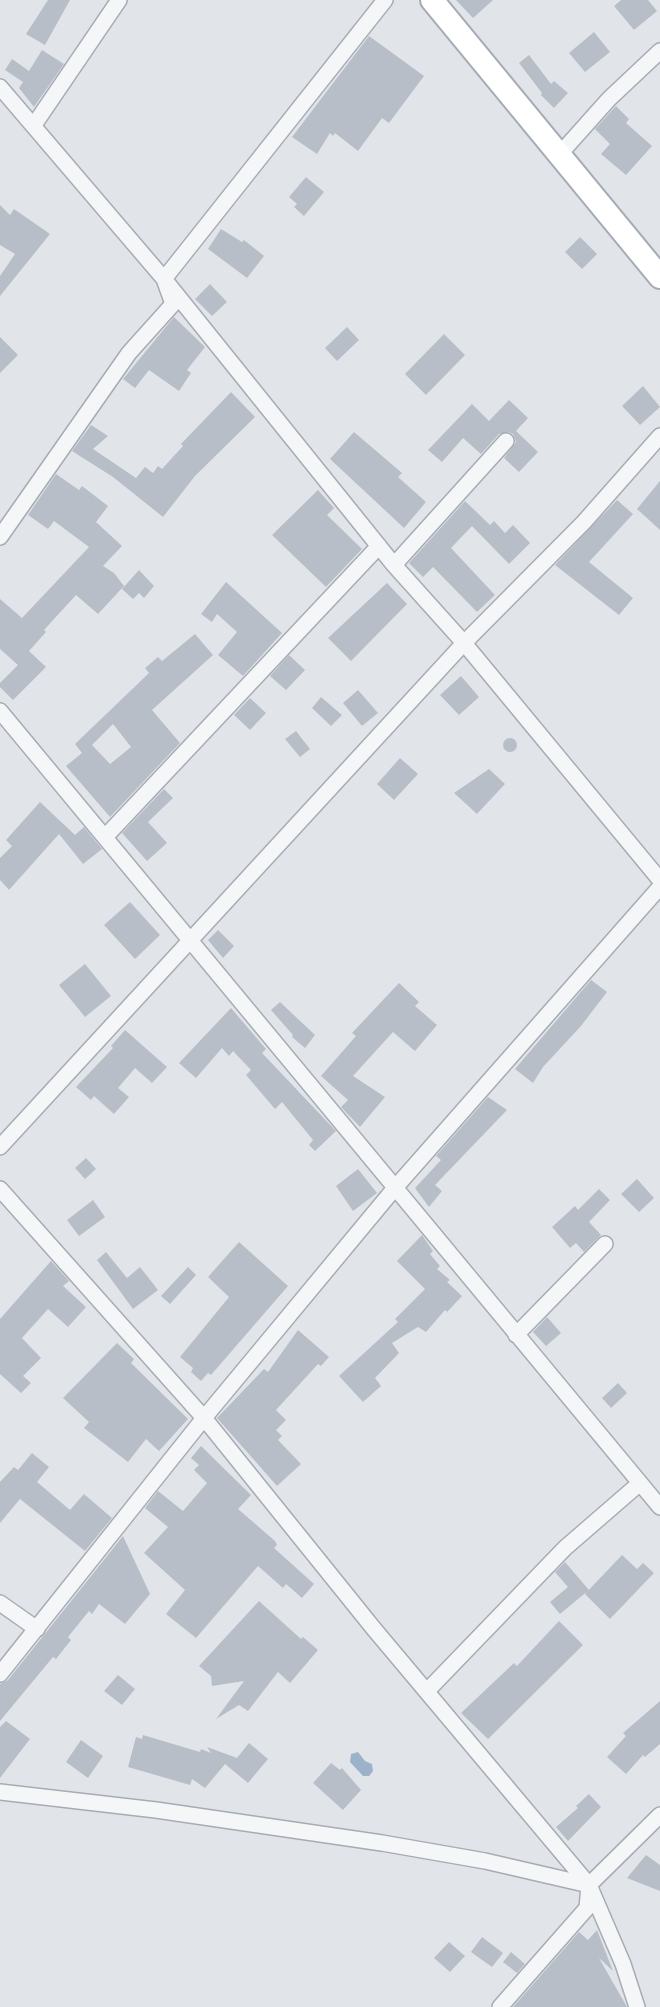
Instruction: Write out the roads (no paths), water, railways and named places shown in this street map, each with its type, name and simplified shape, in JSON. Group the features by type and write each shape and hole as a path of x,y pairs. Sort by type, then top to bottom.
{"main road":[{"path":"432,0 660,277"}],"street":[{"path":"33,125 119,0"},
{"path":"164,279 385,0"},
{"path":"560,154 609,99 660,51"},
{"path":"0,87 164,279 394,565 464,643 660,880"},
{"path":"0,537 129,353 173,304 164,279"},
{"path":"0,1147 464,643 584,522 660,436"},
{"path":"394,565 506,441"},
{"path":"106,836 379,546"},
{"path":"0,711 106,836 394,1189 660,1507"},
{"path":"0,1674 204,1418 394,1189 660,887"},
{"path":"0,1188 204,1418 374,1629 589,1886 623,1964 636,2007"},
{"path":"516,1335 605,1244"},
{"path":"427,1691 565,1548 640,1483"},
{"path":"0,1603 37,1629"},
{"path":"0,1792 156,1810 382,1843 485,1861 589,1886"},
{"path":"500,2007 587,1908 589,1886 660,1815"}],"water":[{"path":"358,1752 365,1761 372,1764 373,1771 369,1776 363,1776 350,1762 351,1754"}]}
